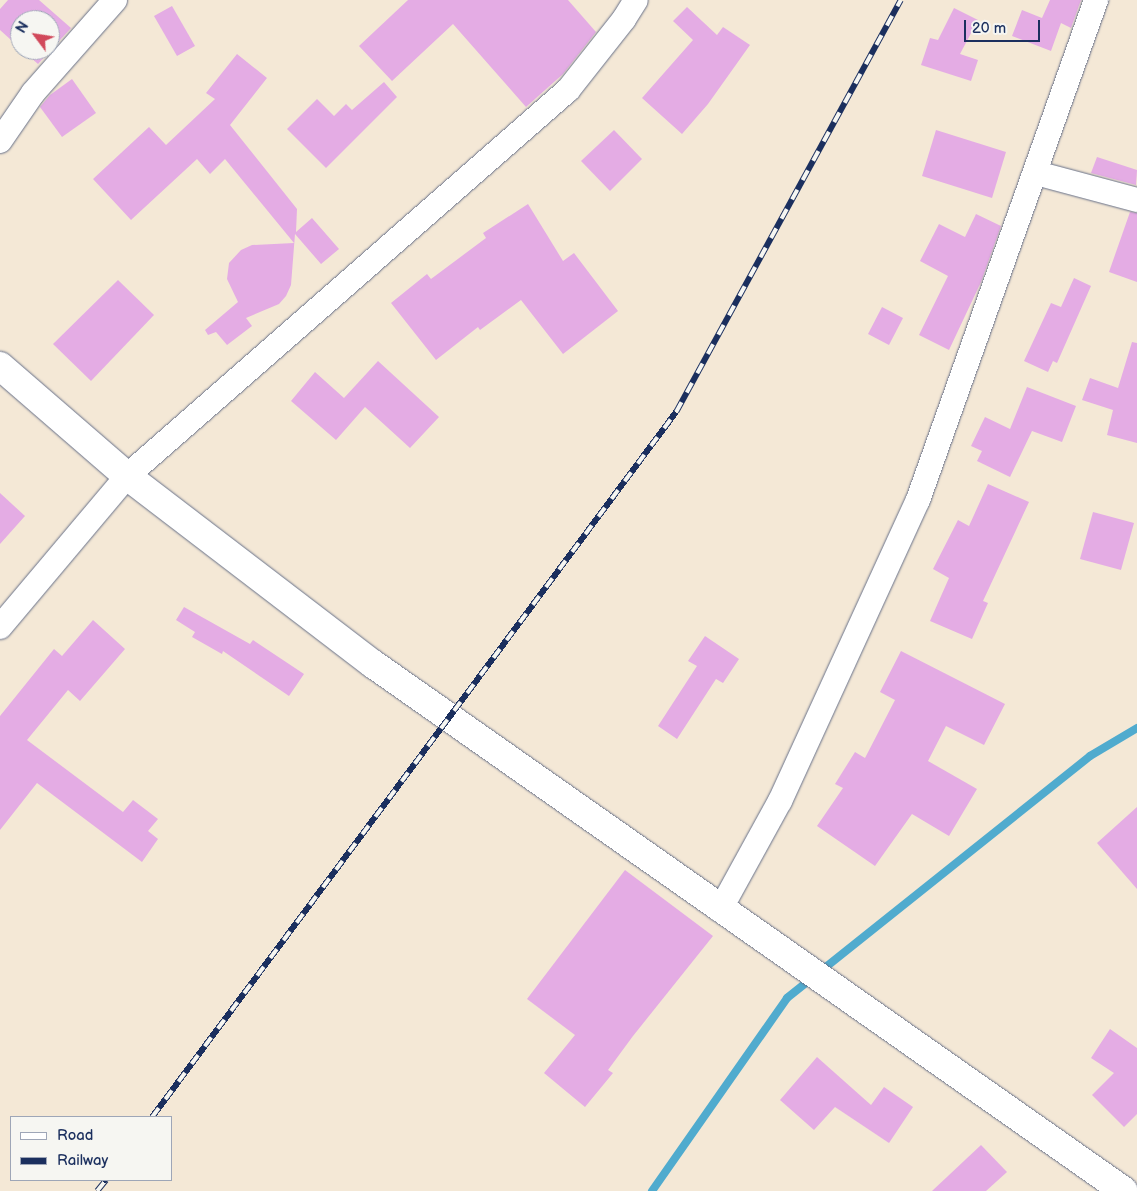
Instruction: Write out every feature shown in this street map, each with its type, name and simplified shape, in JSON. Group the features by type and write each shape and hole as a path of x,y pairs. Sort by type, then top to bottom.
{"street":[{"path":"0,141 33,92 115,0"},
{"path":"0,627 127,476 568,90 624,19 636,0"},
{"path":"720,910 780,801 918,500 1096,0"},
{"path":"1036,173 1137,200"},
{"path":"0,366 127,476 373,664 720,910 1124,1191"}],"building":[{"path":"8,0 39,0 50,10 10,10 10,39 0,30 0,9"},
{"path":"408,0 568,0 596,32 563,74 526,107 453,24 392,81 359,46"},
{"path":"1050,0 1081,0 1071,28 1061,23 1051,51 1012,36 1022,10 1042,18"},
{"path":"172,6 195,46 177,56 154,16"},
{"path":"687,7 717,35 723,27 750,45 708,104 682,134 642,98 693,40 673,21"},
{"path":"954,8 978,20 960,54 978,60 971,81 921,65 930,38 938,40"},
{"path":"60,18 71,28 60,40"},
{"path":"237,54 267,78 230,125 297,209 296,232 312,218 339,249 321,264 295,234 291,285 286,296 279,304 246,318 252,326 227,345 216,332 208,335 205,330 238,302 227,279 229,263 241,250 252,245 294,243 225,159 210,174 197,159 131,220 93,179 149,127 166,145 215,99 206,93"},
{"path":"33,60 42,60 38,64"},
{"path":"72,79 96,113 62,137 40,107 50,95"},
{"path":"384,82 397,97 326,168 287,129 317,99 334,116 346,104 352,110"},
{"path":"614,130 642,159 610,191 581,161"},
{"path":"936,130 1006,152 992,198 922,176"},
{"path":"1097,157 1137,170 1136,185 1091,173"},
{"path":"528,204 563,261 574,253 618,311 563,354 521,300 480,330 478,327 436,360 391,303 427,274 431,279 486,238 483,233"},
{"path":"1130,212 1137,213 1137,282 1109,272"},
{"path":"976,214 1001,226 981,282 949,350 919,335 948,276 920,261 939,224 965,237"},
{"path":"1074,278 1091,286 1057,363 1053,361 1048,372 1024,361 1051,303 1061,307"},
{"path":"118,280 154,315 91,381 53,344"},
{"path":"882,307 903,318 889,345 868,334"},
{"path":"1132,342 1137,343 1137,443 1107,435 1113,410 1082,400 1090,378 1118,388"},
{"path":"378,361 439,417 410,448 365,407 336,440 291,401 315,372 344,398"},
{"path":"1027,387 1076,406 1062,442 1032,431 1010,477 977,461 982,451 971,446 985,417 1010,429"},
{"path":"988,484 1029,502 983,601 988,603 972,639 930,621 949,578 933,569 958,520 969,526"},
{"path":"0,493 25,516 0,544"},
{"path":"1093,512 1134,523 1121,570 1080,559"},
{"path":"184,607 250,644 253,640 304,674 289,696 223,651 222,654 192,637 195,632 176,620"},
{"path":"93,620 125,649 80,701 68,690 27,740 123,812 133,800 158,819 148,831 158,839 142,862 37,783 0,830 0,716 54,649 62,656"},
{"path":"705,636 739,659 723,683 716,679 677,739 658,726 697,666 688,661"},
{"path":"901,651 1005,704 984,745 946,726 928,761 977,789 949,836 912,814 875,866 817,826 843,788 835,784 855,752 865,758 895,700 880,692"},
{"path":"1137,807 1137,889 1097,843"},
{"path":"625,870 713,936 633,1036 608,1070 613,1073 585,1107 544,1073 575,1035 527,999"},
{"path":"1110,1029 1137,1048 1137,1114 1124,1127 1092,1095 1114,1073 1091,1058"},
{"path":"817,1057 871,1105 884,1087 913,1107 889,1143 835,1107 814,1130 780,1100"},
{"path":"981,1145 1007,1172 986,1191 932,1191"}],"waterway":[{"path":"652,1191 787,998 1090,756 1137,728"}],"railway":[{"path":"153,1116 676,412 901,0"},
{"path":"97,1191 105,1181"}]}
